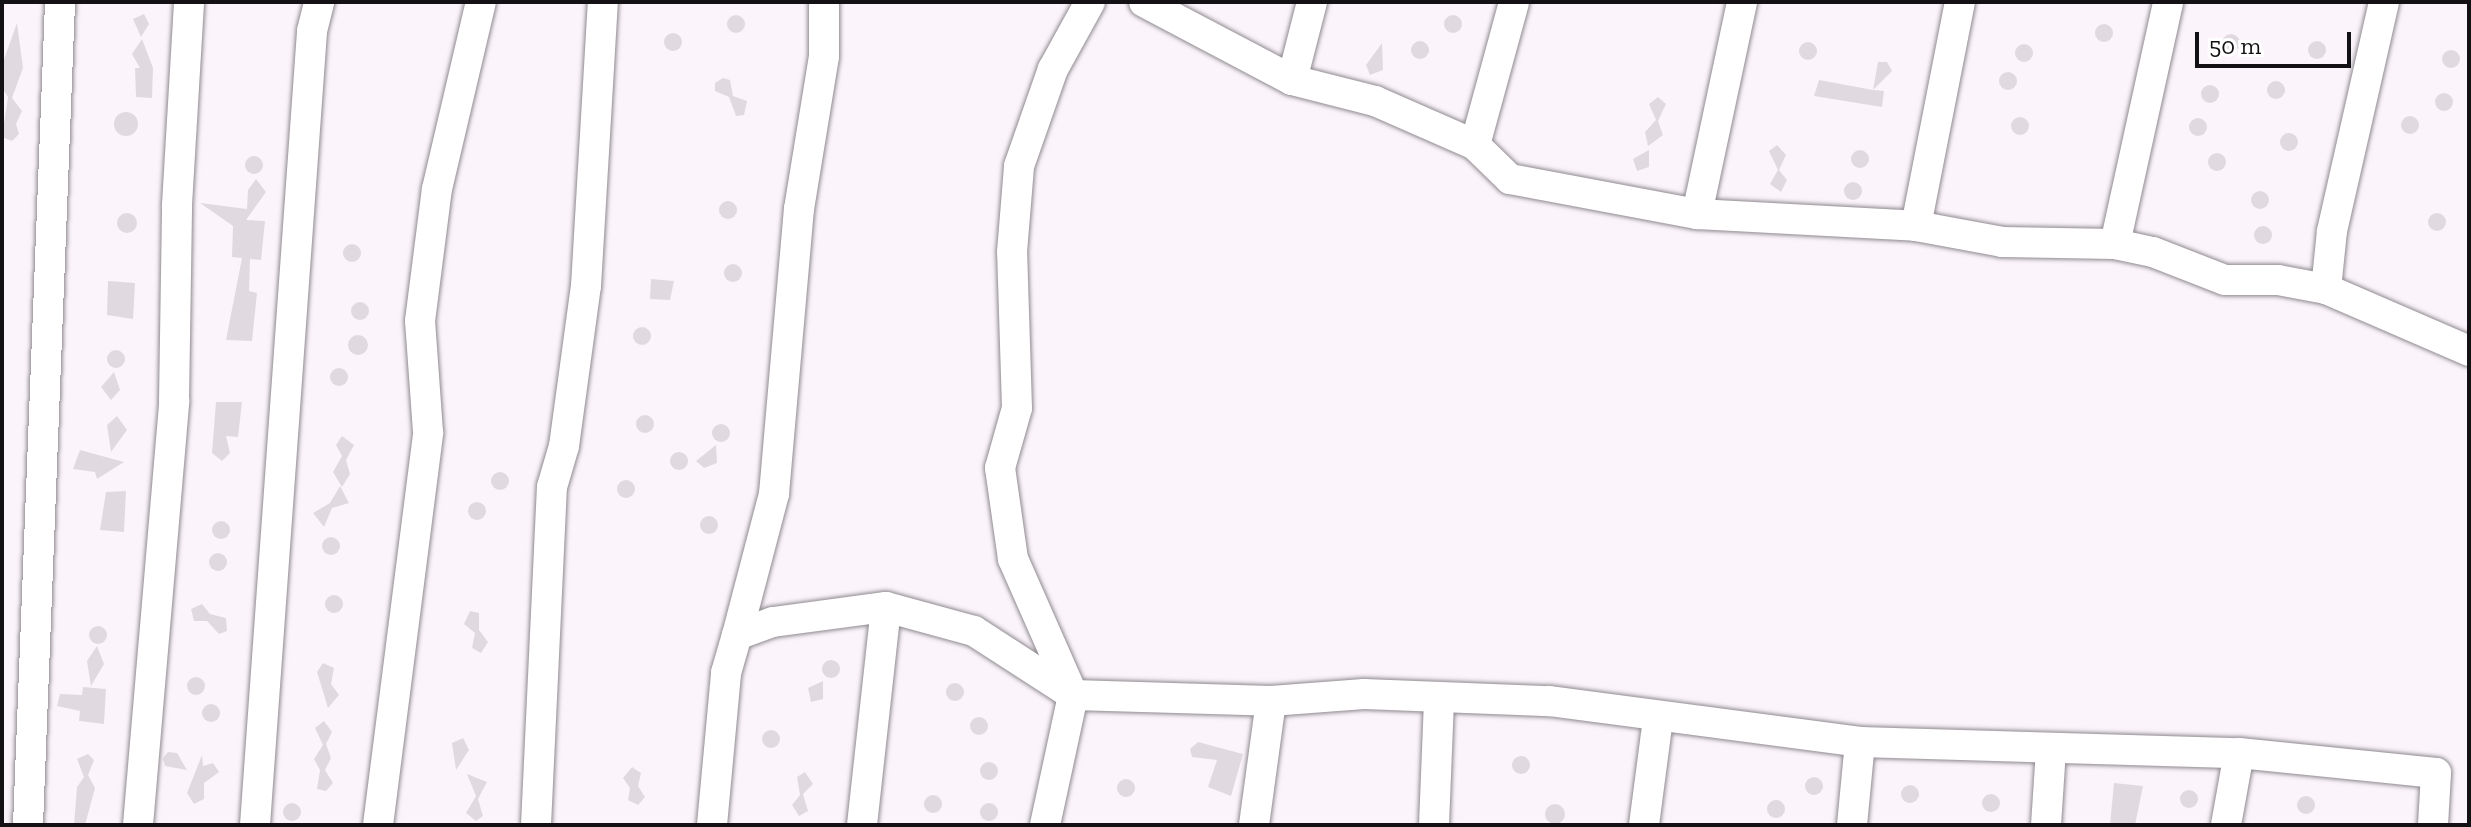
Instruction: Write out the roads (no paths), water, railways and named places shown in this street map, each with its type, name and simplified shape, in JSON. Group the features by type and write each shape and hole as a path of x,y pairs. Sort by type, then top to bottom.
{"street":[{"path":"28,825 60,2"},
{"path":"138,825 174,401 177,205 189,2"},
{"path":"255,825 312,31 319,2"},
{"path":"378,825 428,432 420,321 437,189 481,2"},
{"path":"536,825 552,487 564,446 586,286 603,2"},
{"path":"712,825 726,673 774,494 799,209 824,56 824,2"},
{"path":"1045,825 1073,695 1013,559 1000,468 1017,408 1012,252 1019,166 1053,69 1090,2"},
{"path":"1144,2 1292,80 1375,101 1475,145 1510,179 1697,214 1916,226 2002,242 2115,244 2153,252 2225,280 2278,280 2326,289 2469,351"},
{"path":"1292,80 1312,2"},
{"path":"1475,145 1514,2"},
{"path":"1697,214 1742,2"},
{"path":"1916,226 1960,2"},
{"path":"2115,244 2168,2"},
{"path":"2326,289 2332,231 2384,2"},
{"path":"737,635 773,622 886,607 974,631 1073,695 1271,701 1364,694 1439,701 1550,701 1658,719 1860,742 2051,750 2239,753 2436,773 2433,825"},
{"path":"862,825 886,607"},
{"path":"1254,825 1271,701"},
{"path":"1434,825 1439,701"},
{"path":"1644,825 1658,719"},
{"path":"1852,825 1860,742"},
{"path":"2046,825 2051,750"},
{"path":"2226,825 2239,753"}]}
